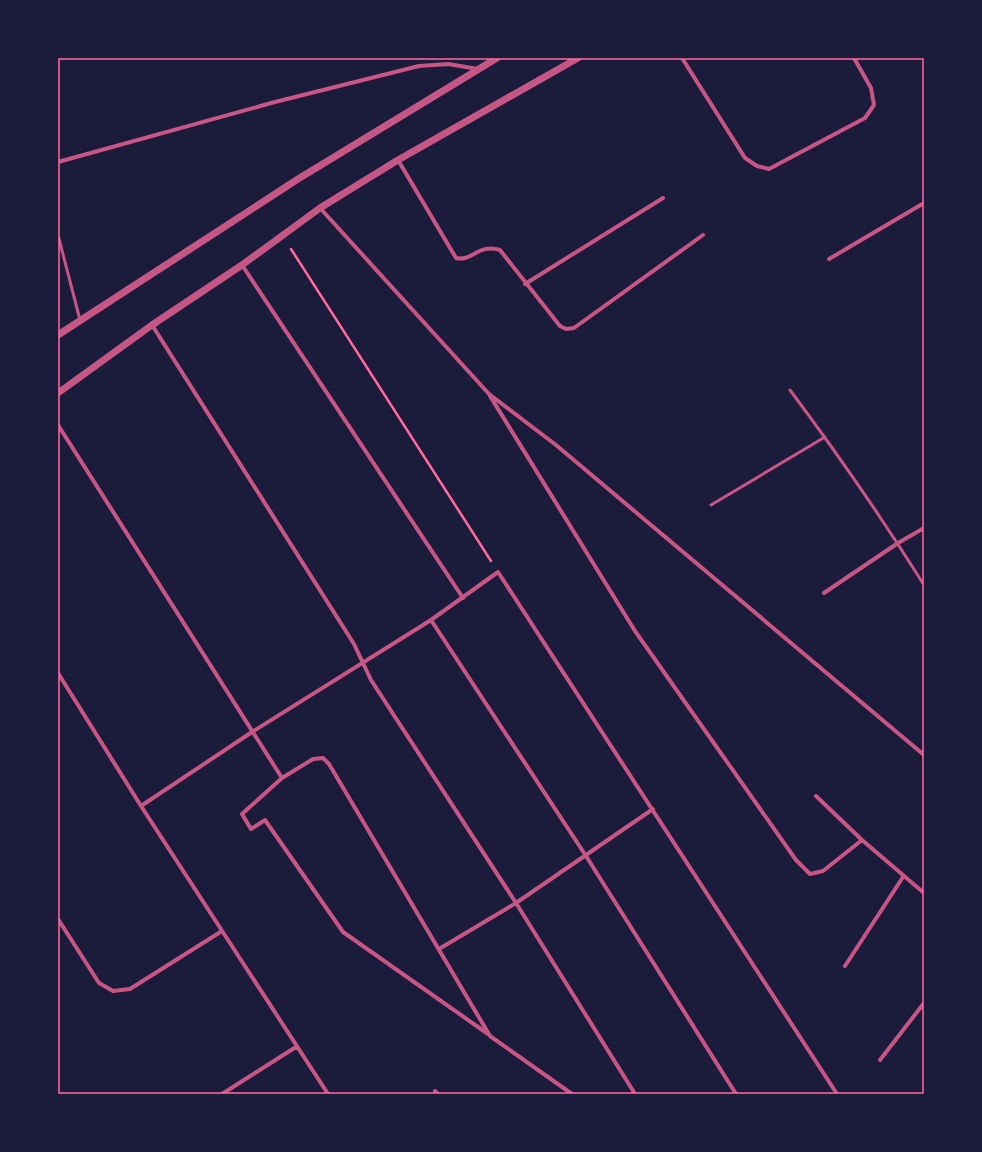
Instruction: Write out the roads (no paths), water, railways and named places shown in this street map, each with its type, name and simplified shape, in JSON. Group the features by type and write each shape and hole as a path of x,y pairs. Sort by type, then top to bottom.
{"street":[{"path":"58,335 298,179 497,58"},
{"path":"58,393 152,325 242,265 320,208 398,160 578,58"},
{"path":"682,58 745,158 757,166 769,169 865,118 874,105 871,88 854,58"},
{"path":"58,162 275,102 418,66 448,64 478,69"},
{"path":"398,160 456,258 461,259 484,248 491,247 500,250 525,284 560,326 566,329 574,328 703,235"},
{"path":"525,284 663,198"},
{"path":"829,259 924,203"},
{"path":"320,208 489,394 556,445 924,755"},
{"path":"242,265 463,598"},
{"path":"152,325 354,644 364,662 371,680 516,903 635,1094"},
{"path":"489,394 635,631 796,860 810,874 823,871 862,840"},
{"path":"58,425 282,778"},
{"path":"824,593 898,543 924,528"},
{"path":"141,806 252,732 431,620 498,572 837,1094"},
{"path":"431,620 586,856 736,1094"},
{"path":"58,673 141,806 296,1047 328,1094"},
{"path":"490,1036 329,764 323,758 313,759 282,778 242,814 251,829 265,820 343,932 490,1036 572,1094"},
{"path":"816,796 903,877 924,893"},
{"path":"439,948 516,903 653,809"},
{"path":"845,966 903,877"},
{"path":"58,919 99,983 113,990 130,989 222,931"},
{"path":"880,1060 924,1003"},
{"path":"222,1094 296,1047"}],"lane":[{"path":"58,235 81,321"},
{"path":"790,390 825,436 898,543 924,585"},
{"path":"711,505 825,436"}]}
